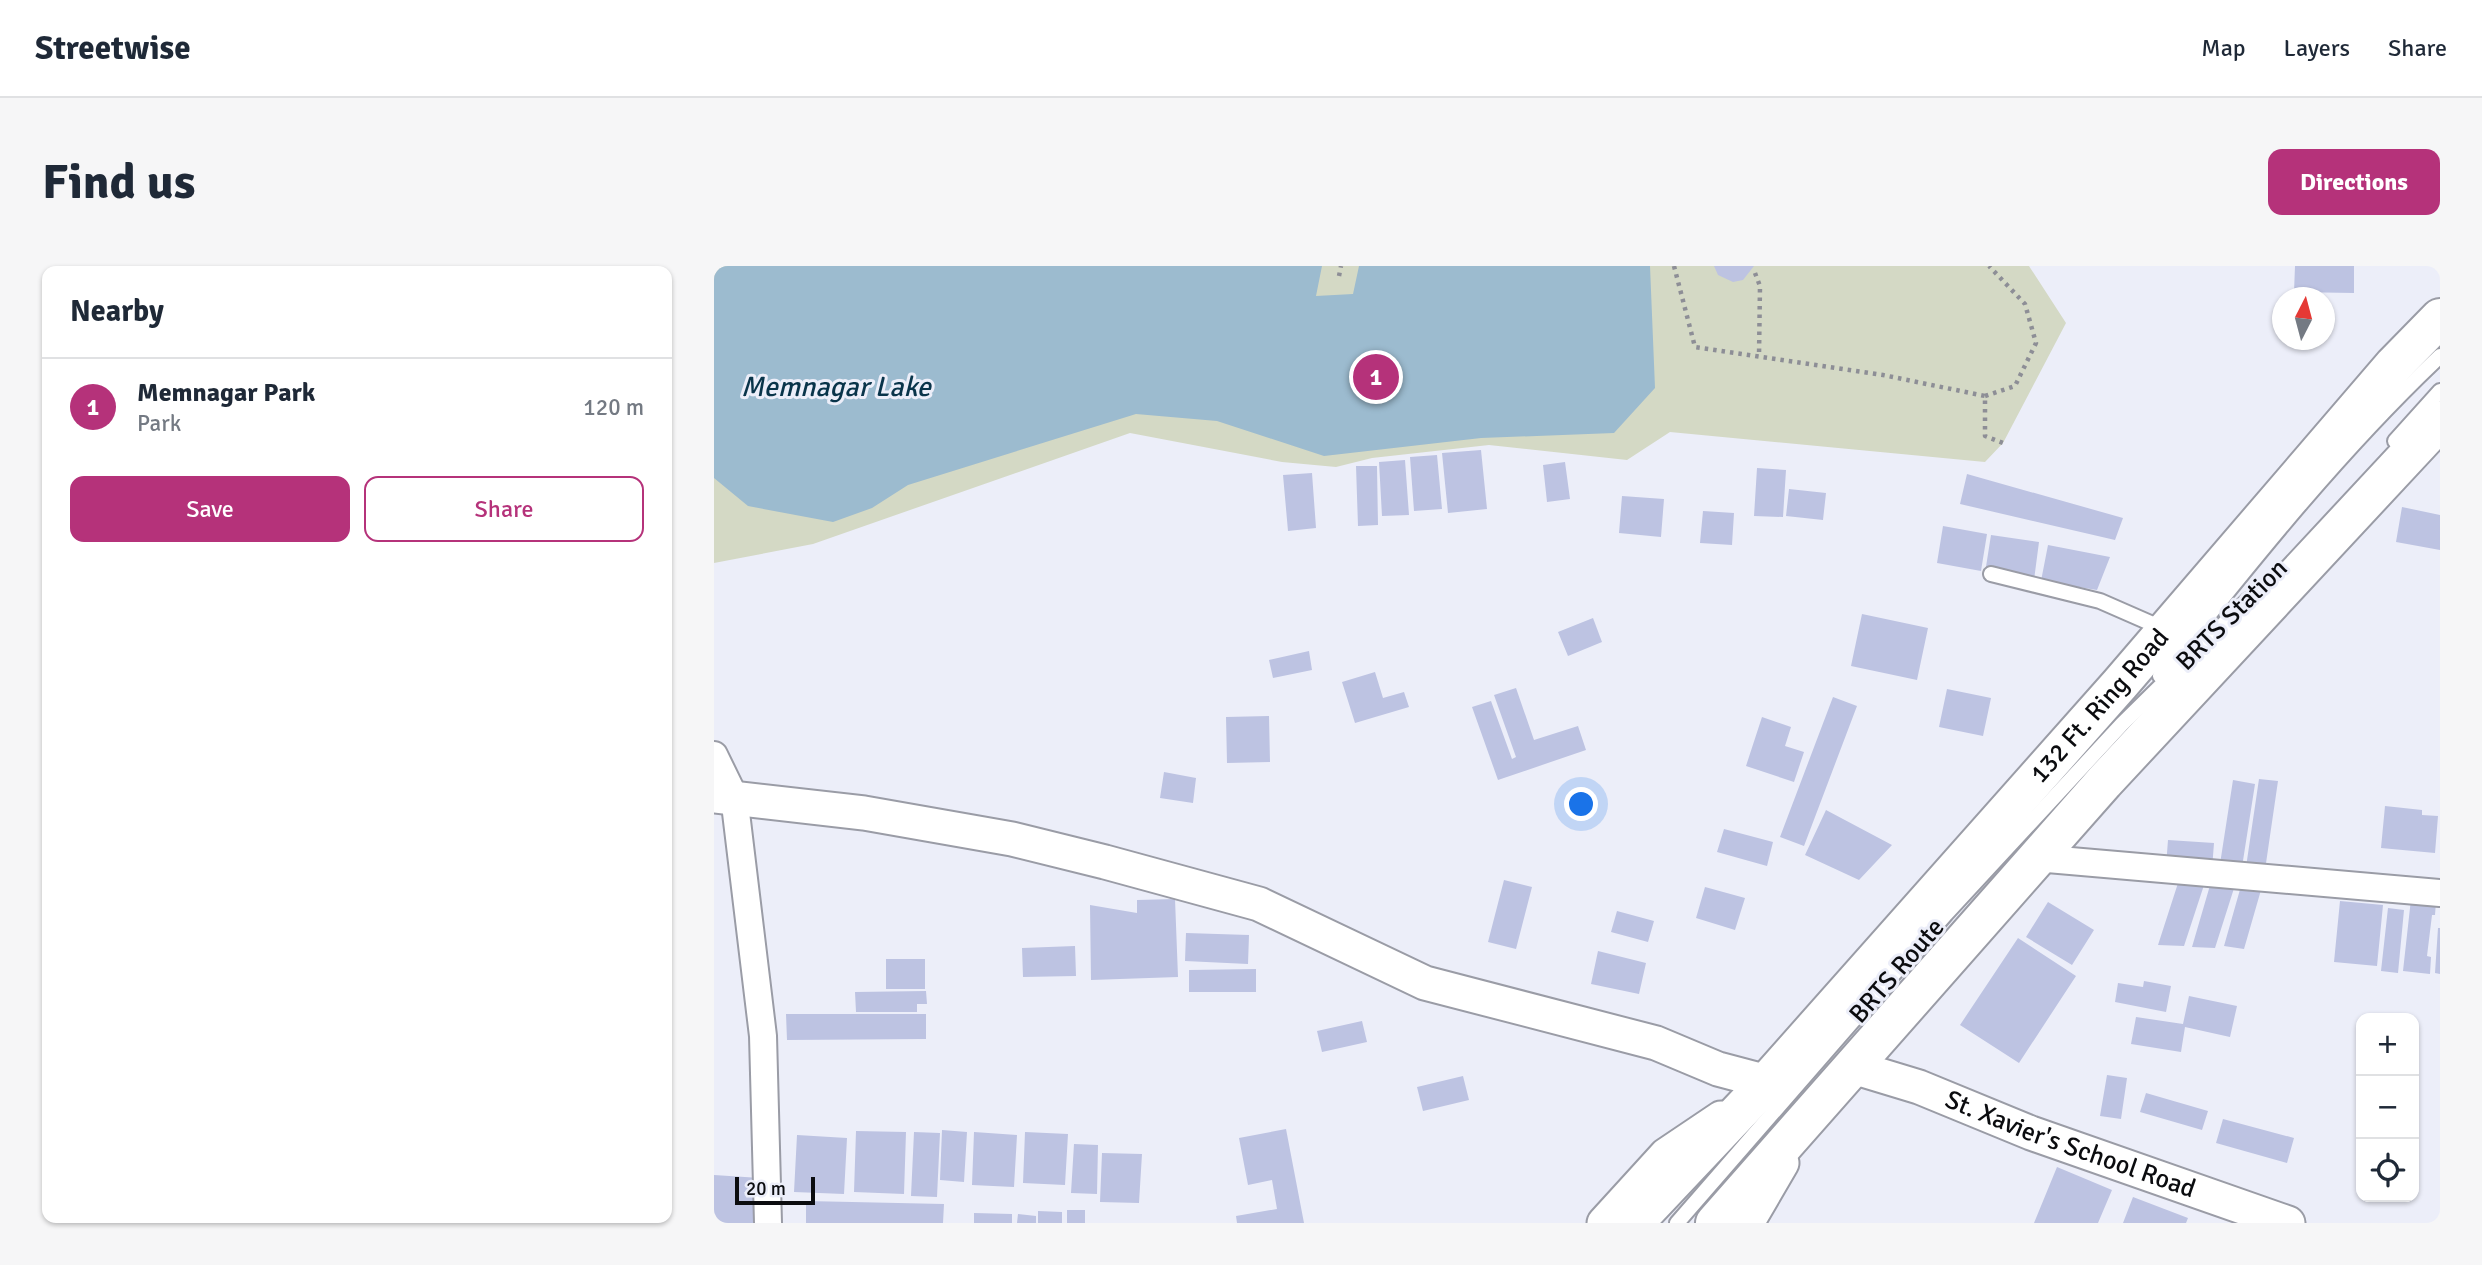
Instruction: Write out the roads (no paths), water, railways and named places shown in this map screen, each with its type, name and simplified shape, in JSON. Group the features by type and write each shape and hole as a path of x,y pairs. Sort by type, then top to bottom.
{"main road":[{"name":"132 Ft. Ring Road","path":"1654,1216 1762,1087 2395,365 2440,318"},
{"name":"132 Ft. Ring Road","path":"1715,1223 2036,858 2440,421"}],"street":[{"path":"714,755 724,796 763,1036 768,1223"},
{"path":"724,796 864,813 1012,839 1259,904 1425,983 1656,1042 1762,1087"},
{"path":"2036,858 2440,893"},
{"name":"St. Xavier's School Road","path":"1853,1067 1919,1087 2067,1146 2288,1223"},
{"path":"1604,1223 1666,1155 1762,1087"},
{"path":"1747,1223 1807,1118"}],"lane":[{"name":"BRTS Station","path":"2122,724 2249,564 2409,385 2440,356"},
{"path":"2383,454 2440,391"},
{"path":"1991,574 2100,601 2165,630"},
{"name":"BRTS Station","path":"2122,724 2256,592"},
{"name":"BRTS Route","path":"1654,1216 1946,914 2122,724"}],"water":[{"name":"Memnagar Lake","path":"714,266 1322,266 1316,296 1353,294 1359,266 1650,266 1655,388 1614,433 1481,438 1324,456 1217,421 1136,414 908,485 872,508 833,522 748,506 714,478"}],"place":[{"name":"Memnagar Park","path":"1376,377"}]}
